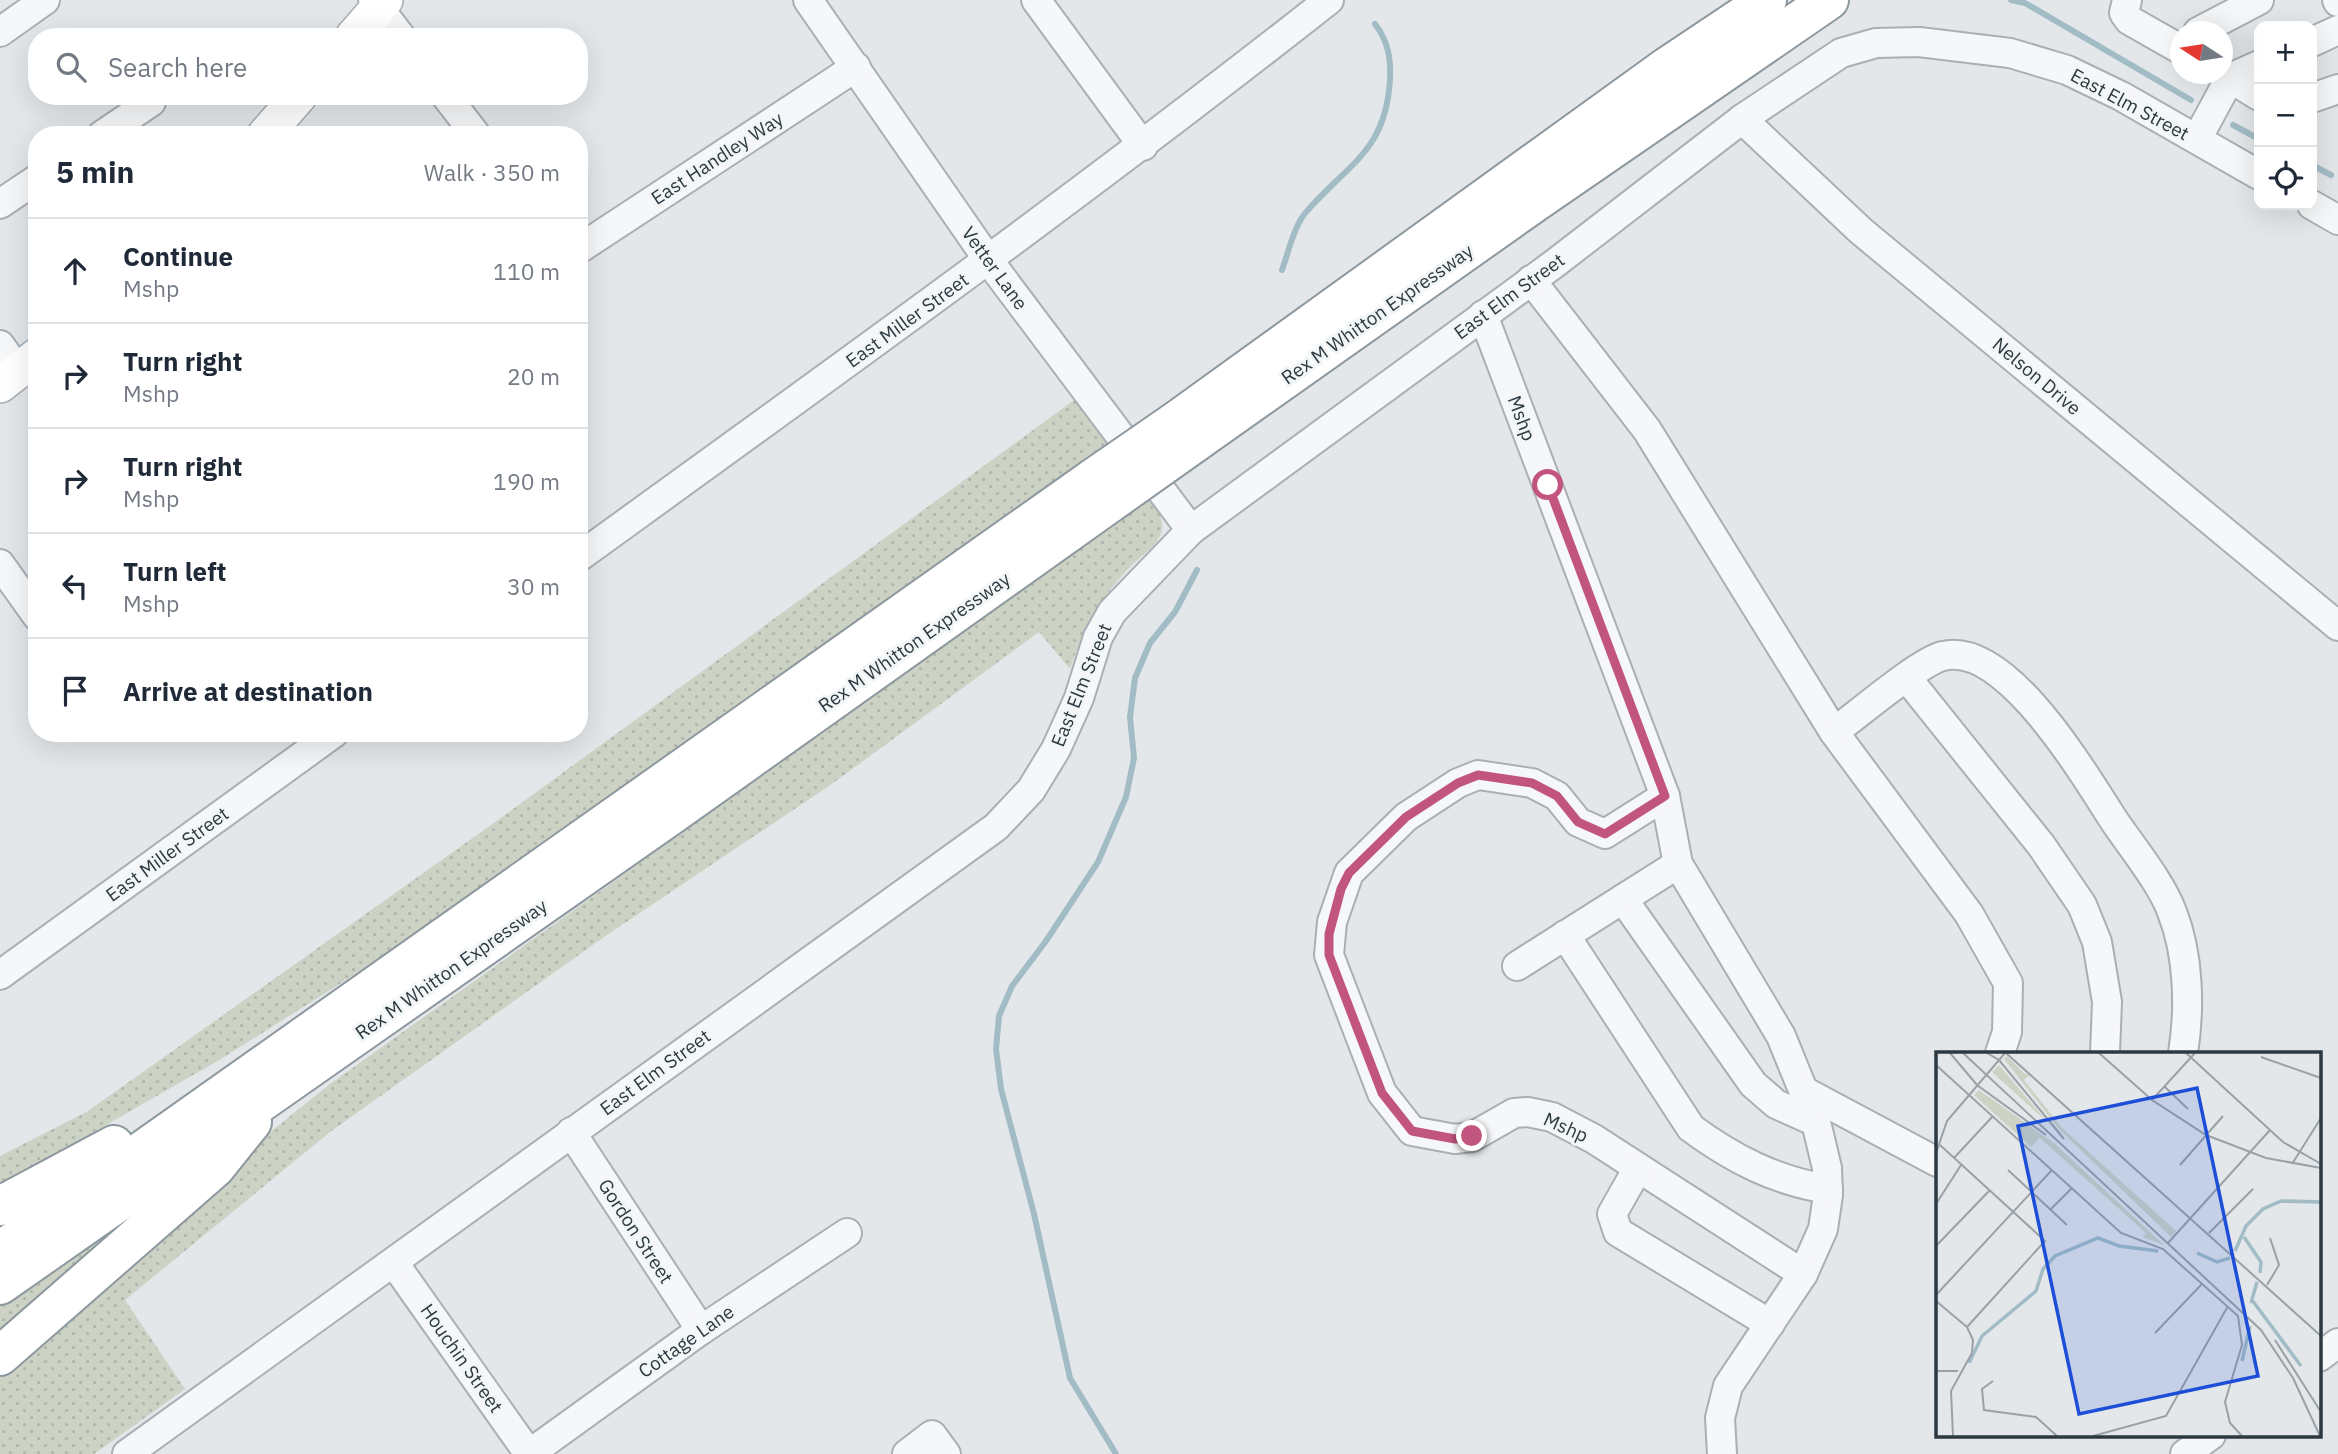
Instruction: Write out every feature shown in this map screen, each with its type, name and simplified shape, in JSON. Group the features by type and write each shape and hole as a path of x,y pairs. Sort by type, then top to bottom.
{"highway":[{"name":"Rex M Whitton Expressway","path":"1186,431 1668,66 1768,0"},
{"name":"Rex M Whitton Expressway","path":"0,1251 270,1077 1186,431 1829,0"},
{"name":"Rex M Whitton Expressway","path":"0,1285 270,1077"},
{"path":"0,1206 270,1077"},
{"path":"0,1356 215,1168 270,1077"}],"main road":[{"path":"360,28 379,3"},
{"path":"273,126 291,105"}],"street":[{"path":"0,32 45,0"},
{"name":"Vetter Lane","path":"808,0 989,261 1191,530"},
{"path":"1036,0 1143,146"},
{"name":"East Miller Street","path":"588,550 989,261 1143,146 1329,0"},
{"path":"2126,0 2124,13 2129,20 2170,41"},
{"path":"2219,21 2259,0"},
{"path":"379,3 395,28"},
{"path":"2317,40 2338,30"},
{"name":"East Elm Street","path":"127,1454 996,827 1031,790 1056,749 1079,698 1098,637 1112,611 1191,530 1531,280 1742,118 1841,53 1876,43 1919,42 2010,53 2067,70 2121,96 2254,172"},
{"name":"East Handley Way","path":"588,243 856,67"},
{"path":"2233,73 2254,67"},
{"path":"2233,79 2254,93"},
{"path":"2197,139 2222,84"},
{"path":"2317,96 2338,89"},
{"path":"115,126 146,105"},
{"path":"453,105 469,126"},
{"name":"Nelson Drive","path":"1742,118 1861,231 2338,626"},
{"path":"0,204 28,185"},
{"path":"2317,208 2338,220"},
{"path":"1531,280 1647,429 1834,732 1969,914 2008,983 2007,1032 2000,1052"},
{"name":"Mshp","path":"1483,315 1665,796 1678,864 1780,1036 1816,1122 1827,1168 1828,1189 1823,1229 1803,1274 1728,1386 1720,1418 1722,1454"},
{"path":"0,564 28,603"},
{"path":"1834,732 1907,678 1943,656 1964,656 1981,662 2028,699 2075,755 2172,911 2183,961 2189,1018 2183,1052"},
{"path":"1907,678 2041,845 2082,905 2097,942 2107,1002 2105,1052"},
{"name":"East Miller Street","path":"0,975 322,742"},
{"name":"Mshp","path":"1665,796 1605,834 1578,822 1557,796 1532,783 1478,775 1458,783 1406,817 1349,873 1341,889 1329,934 1329,955 1382,1093 1412,1131 1455,1139 1472,1136 1514,1113 1528,1112 1552,1117 1571,1126 1803,1274"},
{"path":"1517,966 1678,864"},
{"path":"1623,899 1753,1084 1776,1104 1816,1122"},
{"path":"1565,936 1690,1128 1718,1148 1769,1174 1793,1184 1828,1189"},
{"path":"1804,1091 1936,1161"},
{"name":"Gordon Street","path":"570,1132 701,1330"},
{"path":"1638,1168 1612,1214 1612,1223 1618,1232 1770,1324"},
{"name":"Cottage Lane","path":"529,1454 701,1330 846,1233"},
{"name":"Houchin Street","path":"394,1263 529,1454"},
{"path":"2320,1356 2338,1343"},
{"path":"2185,1454 2210,1436"},
{"path":"907,1454 939,1444"}],"shaded area":[{"path":"1077,398 1110,446 395,949 221,1059 0,1186 0,1156 88,1111 498,820"},
{"path":"1147,495 1161,520 1160,535 1102,601 1081,640 1070,669 1039,632 829,786 604,937 330,1132 125,1300 185,1389 94,1454 0,1454 0,1366 186,1200 330,1084 717,808 837,714"},
{"path":"152,1196 0,1342 0,1305"}],"waterway":[{"path":"2011,0 2025,3 2191,100"},
{"path":"1282,270 1302,217 1363,154 1381,123 1387,103 1390,64 1386,43 1375,24"},
{"path":"2233,125 2254,136"},
{"path":"2317,168 2331,175"},
{"path":"1116,1454 1070,1378 1034,1214 1001,1089 996,1049 999,1016 1012,986 1046,941 1098,862 1126,797 1134,758 1130,717 1135,678 1150,643 1175,612 1197,570"}],"route":[{"path":"1472,1136 1455,1139 1412,1131 1382,1093 1335,975 1329,955 1329,934 1341,889 1349,873 1406,817 1458,783 1478,775 1532,783 1557,796 1578,822 1605,834 1665,796 1548,485"}]}
